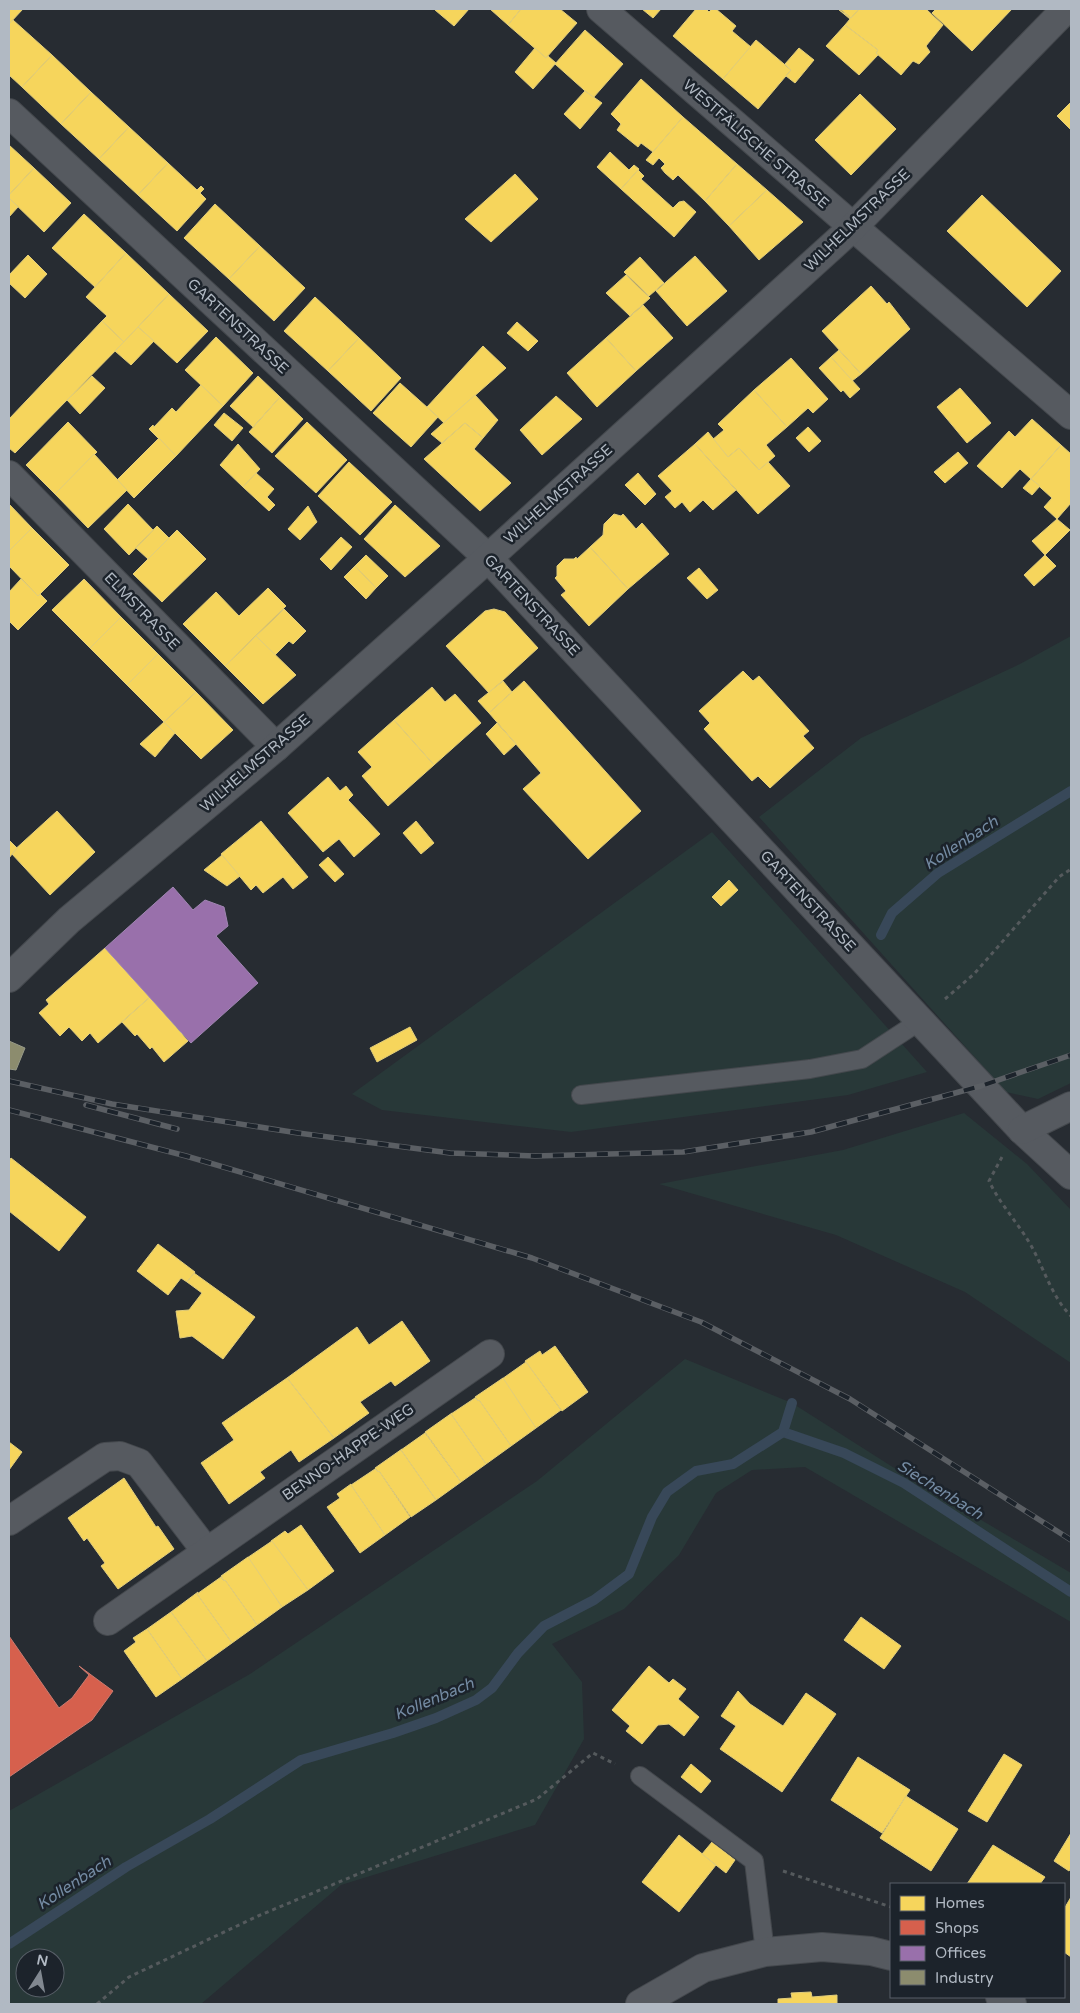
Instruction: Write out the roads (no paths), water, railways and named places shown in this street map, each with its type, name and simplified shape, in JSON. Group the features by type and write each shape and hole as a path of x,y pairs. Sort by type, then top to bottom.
{"street":[{"name":"WESTFÄLISCHE STRASSE","path":"601,9 852,228 1071,415"},
{"name":"WILHELMSTRASSE","path":"9,978 69,920 276,747 488,558 852,228 1066,9"},
{"name":"GARTENSTRASSE","path":"9,113 488,558 1022,1130 1071,1175"},
{"name":"ELMSTRASSE","path":"9,475 276,747"},
{"path":"1022,1130 1071,1106"},
{"name":"BENNO-HAPPE-WEG","path":"108,1621 490,1354"},
{"path":"9,1521 105,1457 120,1456 140,1464 206,1551"},
{"path":"640,2004 703,1968 764,1952 822,1947 871,1951 890,1956"}],"lane":[{"path":"581,1095 810,1069 862,1060 920,1021"},
{"path":"640,1776 754,1861 764,1952"}],"waterway":[{"name":"Kollenbach","path":"881,935 892,913 938,873 1071,791"},
{"name":"Kollenbach","path":"9,1944 126,1867 210,1819 301,1760 393,1733 436,1718 476,1700 492,1688 518,1653 544,1626 594,1600 629,1574 652,1517 667,1492 696,1471 733,1464 783,1432 792,1403"},
{"name":"Siechenbach","path":"783,1432 844,1453 904,1483 1071,1592"}],"railway":[{"path":"9,1081 112,1104 298,1133 450,1153 535,1156 683,1152 811,1132 981,1086 1071,1055"},
{"path":"86,1105 177,1129"},
{"path":"9,1110 186,1156 532,1258 701,1322 850,1399 1071,1540"}]}
